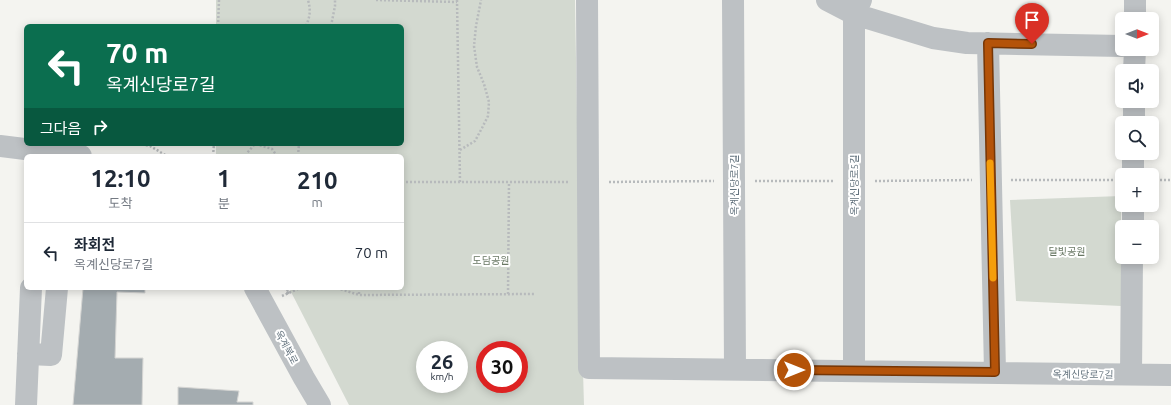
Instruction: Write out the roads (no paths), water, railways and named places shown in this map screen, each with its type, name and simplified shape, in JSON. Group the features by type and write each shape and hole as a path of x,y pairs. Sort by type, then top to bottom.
{"street":[{"name":"옥계신당로7길","path":"587,0 589,368 1171,375"},
{"name":"옥계신당로7길","path":"733,0 735,369"},
{"path":"827,0 857,7 932,38 968,43 1115,46"},
{"path":"1135,0 1135,12"},
{"name":"옥계신당로5길","path":"854,371 854,181 857,7"},
{"path":"988,43 995,372"},
{"path":"0,146 65,154"},
{"path":"1131,374 1132,264"},
{"path":"26,405 31,290"},
{"path":"28,354 51,355 57,290"},
{"name":"옥계북로","path":"256,290 320,405"}],"park label":[{"name":"달빛공원","path":"1067,251"},
{"name":"도담공원","path":"491,260"}]}
